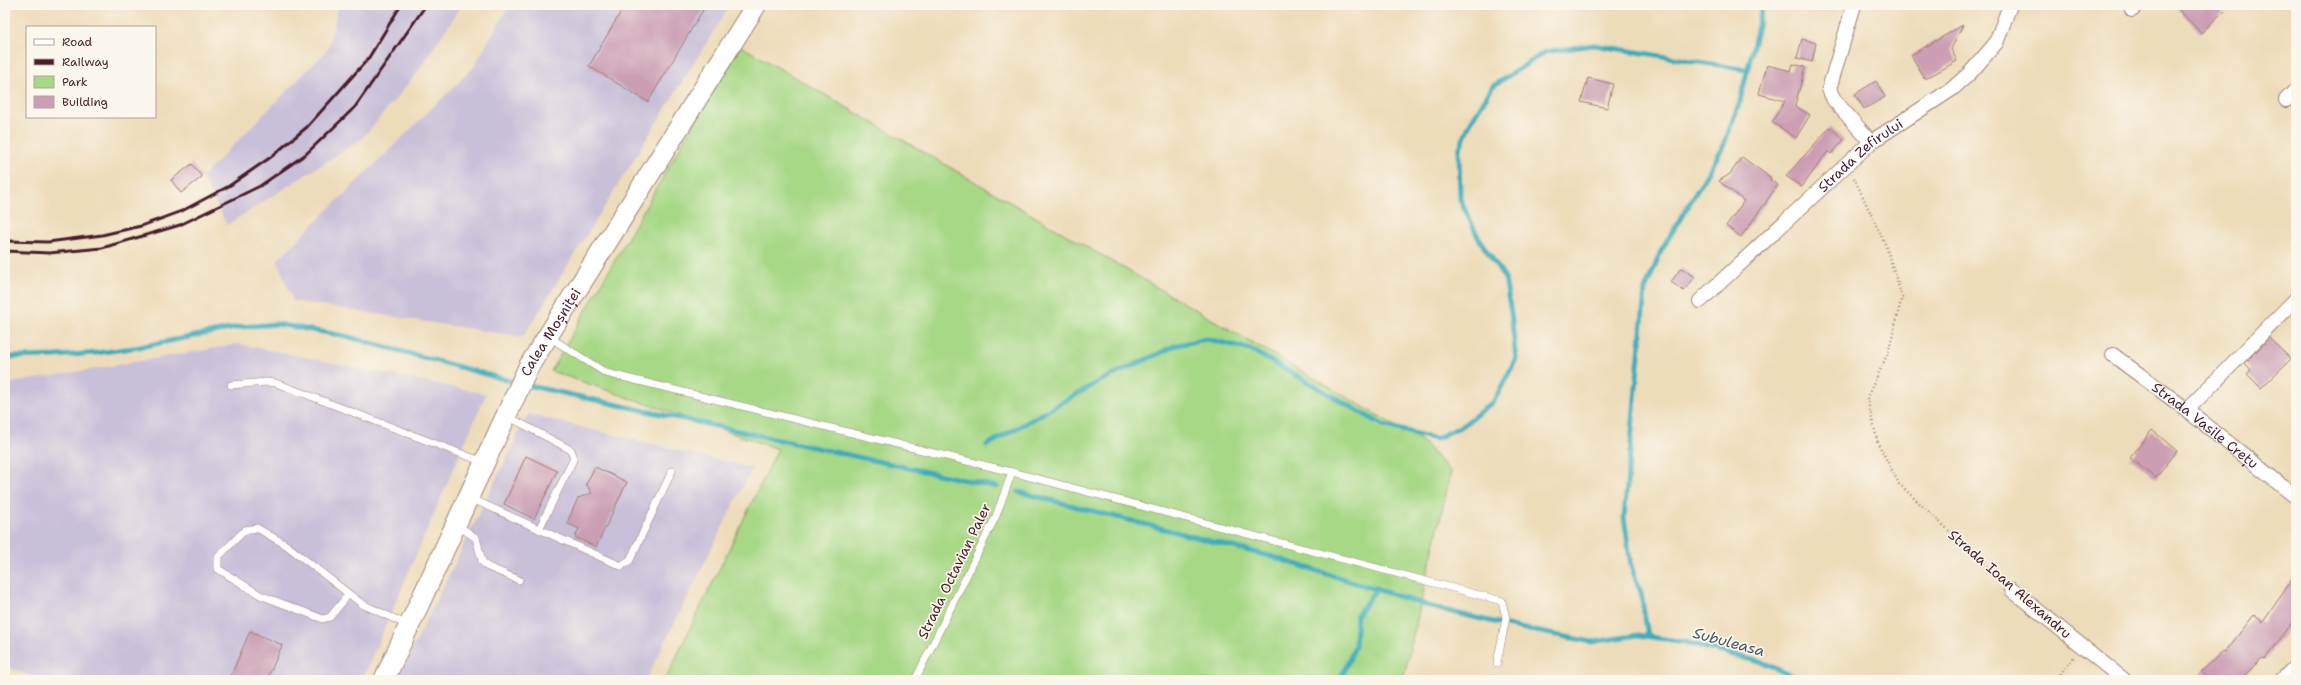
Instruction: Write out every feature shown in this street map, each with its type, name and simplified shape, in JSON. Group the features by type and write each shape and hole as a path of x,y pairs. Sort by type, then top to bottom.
{"street":[{"name":"Calea Moșniței","path":"384,680 470,497 529,366 756,5"},
{"path":"1854,5 1829,89 1834,100 1871,142"},
{"name":"Strada Zefirului","path":"1700,301 1871,142 1952,89 1985,58 1996,43 2010,5"},
{"path":"2286,100 2296,90"},
{"path":"2187,410 2296,299"},
{"name":"Strada Vasile Crețu","path":"2112,355 2187,410 2296,497"},
{"name":"Strada Ioan Alexandru","path":"2012,590 2124,680"},
{"path":"2282,680 2296,666"}],"lane":[{"path":"547,336 606,373 1012,472 1502,601 1506,618 1497,663"},
{"path":"231,386 266,382 276,383 485,463"},
{"path":"510,407 571,450 574,454 574,458 539,529"},
{"path":"470,497 621,566 626,564 672,471"},
{"name":"Strada Octavian Paler","path":"915,680 996,516 1012,472"},
{"path":"457,525 476,538 482,561 486,566 519,580"},
{"path":"350,594 330,617 323,619 260,595 218,570 218,557 245,530 257,528 286,545 370,608 410,626"}],"path":[{"name":"Strada Ioan Alexandru","path":"1848,164 1886,246 1902,297 1888,353 1867,398 1878,443 1899,484 2012,590"},
{"path":"2055,680 2082,647"}],"shaded area":[{"path":"339,5 462,5 417,73 362,139 227,225 202,177 328,49"},
{"path":"509,5 730,5 523,337 293,301 277,260 473,68"},
{"path":"239,344 486,394 362,680 40,680 5,666 5,383"},
{"path":"528,414 752,468 646,680 397,680"}],"green space":[{"path":"739,45 1422,441 1451,472 1403,680 665,680 778,449 551,371"}],"building":[{"path":"625,5 706,5 648,102 589,66"},
{"path":"2174,5 2230,5 2201,33"},
{"path":"1963,25 1951,49 1957,61 1925,79 1911,55"},
{"path":"1802,39 1816,43 1812,62 1797,58"},
{"path":"1793,64 1805,67 1795,106 1810,115 1796,138 1772,122 1785,101 1759,94 1767,65 1791,71"},
{"path":"1588,78 1613,84 1607,108 1581,102"},
{"path":"1876,81 1885,97 1864,109 1855,94"},
{"path":"1830,127 1844,140 1831,154 1828,151 1802,187 1786,176"},
{"path":"1742,157 1771,178 1770,180 1778,185 1741,237 1726,226 1744,201 1719,181 1730,174"},
{"path":"192,164 202,177 181,193 171,180"},
{"path":"1681,268 1695,277 1684,291 1671,282"},
{"path":"2269,338 2291,359 2261,388 2247,374 2251,370 2245,363"},
{"path":"2152,430 2177,451 2156,478 2130,458"},
{"path":"526,456 557,471 534,519 504,504"},
{"path":"595,467 627,482 596,547 575,537 579,529 567,523 578,498 592,493 586,484"},
{"path":"2296,574 2296,618 2265,659 2262,658 2240,680 2209,680 2201,672 2223,651 2225,652 2254,615 2263,622"},
{"path":"250,631 282,645 267,680 229,680"}],"waterway":[{"path":"1648,636 1641,593 1631,566 1624,517 1645,290 1661,251 1722,149 1740,101 1763,5"},
{"path":"987,445 1098,382 1177,345 1207,339 1250,349 1383,425 1435,439 1462,426 1494,401 1516,359 1511,313 1505,278 1479,239 1460,199 1459,150 1469,125 1493,86 1545,52 1594,45 1748,70"},
{"path":"5,357 56,356 96,353 140,347 239,327 277,324 345,336 518,383"},
{"path":"526,385 997,487"},
{"name":"Subuleasa","path":"1019,492 1273,557 1439,609 1515,627 1592,642 1638,635 1685,642 1767,664 1800,680"},
{"path":"1340,680 1355,646 1357,615 1377,588"}],"railway":[{"path":"5,241 48,242 102,235 141,226 182,211 229,186 271,157 307,127 368,59 401,5"},
{"path":"5,251 49,253 102,248 180,225 260,186 306,154 355,107 426,5"}]}
